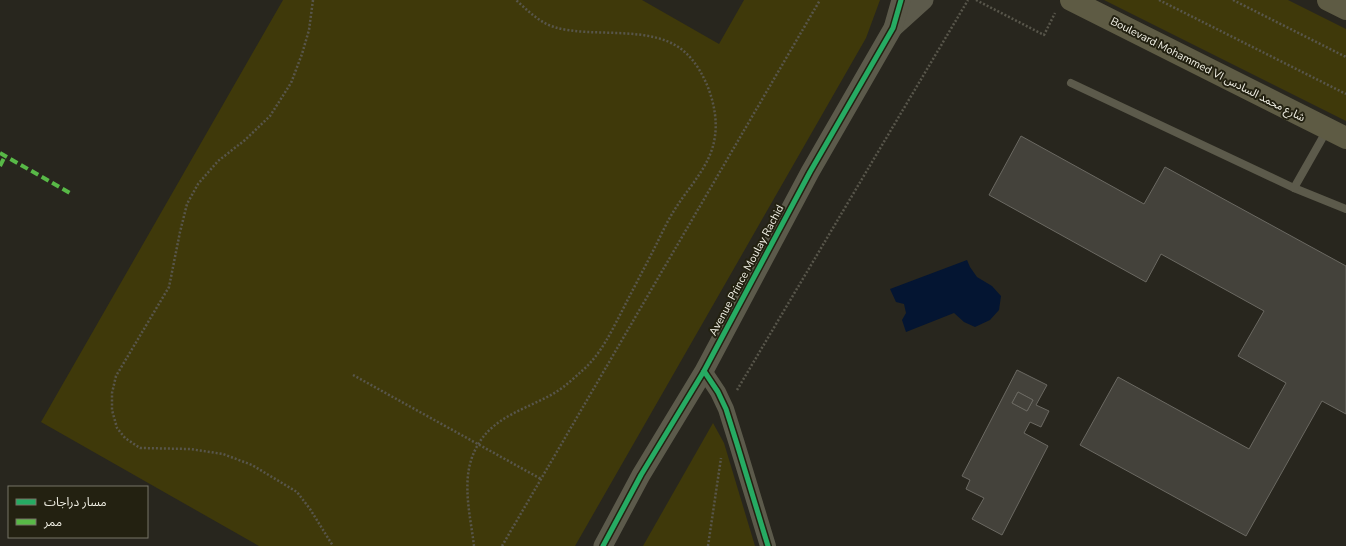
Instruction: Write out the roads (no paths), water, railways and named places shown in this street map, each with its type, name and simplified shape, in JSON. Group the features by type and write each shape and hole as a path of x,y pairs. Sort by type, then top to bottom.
{"main road":[{"path":"1328,0 1346,9"},
{"name":"Boulevard Mohammed VI شارع محمد السادس","path":"1065,3 1337,134"}],"street":[{"name":"Avenue Prince Moulay Rachid","path":"603,546 641,475 704,371 810,172 893,28 901,0"},
{"name":"Avenue Prince Moulay Rachid","path":"893,28 924,0"},
{"path":"704,371 718,392 726,409 738,444 768,546"}],"lane":[{"path":"1071,83 1294,188 1346,208"},
{"path":"1294,188 1337,134"}],"water":[{"path":"967,260 977,277 992,286 1001,296 999,310 990,320 975,327 964,322 954,313 906,332 902,320 906,313 904,304 896,302 890,289"}]}
